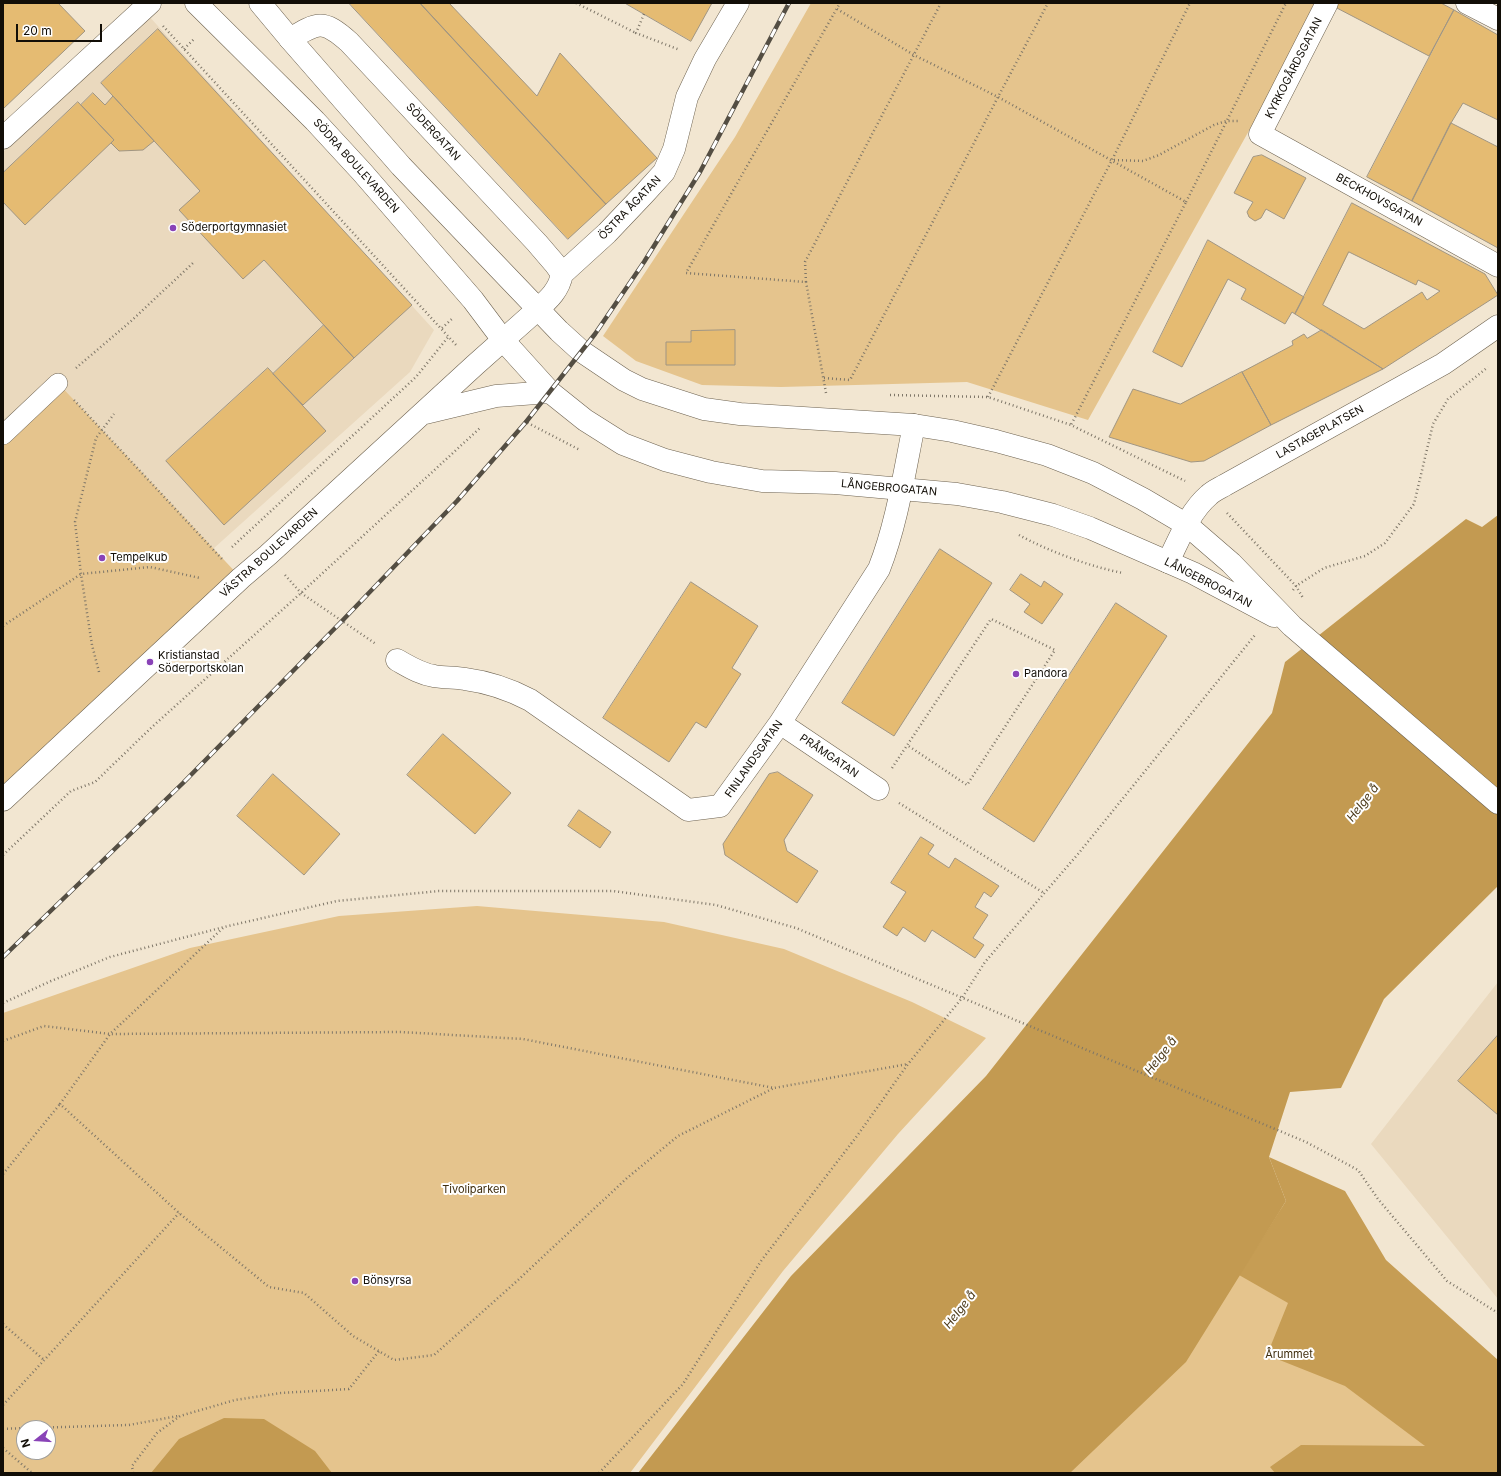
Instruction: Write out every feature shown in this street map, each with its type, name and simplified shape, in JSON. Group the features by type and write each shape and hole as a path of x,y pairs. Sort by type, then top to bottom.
{"street":[{"path":"3,138 150,3"},
{"name":"SÖDRA BOULEVARDEN","path":"196,3 315,121 362,172 473,300 504,340"},
{"path":"260,3 401,166 538,309"},
{"name":"ÖSTRA ÅGATAN","path":"538,309 560,284 562,274 607,233 664,172 674,149 687,97 705,59 738,3"},
{"name":"KYRKOGÅRDSGATAN","path":"1260,134 1327,3"},
{"path":"1467,3 1498,19"},
{"name":"SÖDERGATAN","path":"290,39 313,26 321,25 330,27 338,32 537,243 562,274"},
{"name":"BECKHOVSGATAN","path":"1260,134 1498,266"},
{"name":"VÄSTRA BOULEVARDEN","path":"3,800 241,578 538,309"},
{"name":"LÅNGEBROGATAN","path":"538,309 581,351 624,380 642,389 704,409 740,414 914,425 952,430 1047,455 1093,473 1143,499 1187,525 1231,563 1271,611"},
{"name":"LASTAGEPLATSEN","path":"1168,562 1197,508 1209,495 1443,364 1498,326"},
{"name":"LÅNGEBROGATAN","path":"504,340 550,392 585,420 623,444 665,460 711,472 762,480 901,488 957,494 1002,502 1053,515 1090,528 1193,573 1271,611 1298,631 1498,803"},
{"path":"3,435 58,383"},
{"path":"422,414 496,396 550,392"},
{"name":"FINLANDSGATAN","path":"397,660 415,670 433,676 464,678 494,684 510,690 530,700 688,810 720,806 780,723 879,569 892,530 914,425"},
{"name":"PRÅMGATAN","path":"780,723 878,789"}],"path":[{"path":"576,3 636,33 705,59"},
{"path":"806,282 686,273 840,3"},
{"path":"819,395 827,396 806,282 805,262 941,3"},
{"path":"824,378 850,380 1048,3"},
{"path":"988,397 1112,160 1190,3"},
{"path":"1071,425 1186,202 1286,3"},
{"path":"837,9 914,55 998,97 1186,202"},
{"path":"636,33 644,14"},
{"path":"1112,160 1143,161 1159,155 1214,125 1226,121 1241,121 1260,134"},
{"path":"193,264 130,322 58,383 241,578"},
{"path":"232,547 416,377 448,336"},
{"path":"599,1473 683,1384 761,1261 857,1136 908,1064 962,998 985,962 1121,801 1254,636 1271,611 1296,586 1324,568 1365,556 1385,543 1414,504 1434,424 1448,399 1490,366"},
{"path":"885,395 988,397 1071,425 1167,472 1209,495 1296,586 1304,599"},
{"path":"99,672 92,644 81,574 75,522 96,438 114,414"},
{"path":"3,854 71,791 95,782 152,727 301,593 484,424"},
{"path":"3,626 81,574 150,566 200,578"},
{"path":"301,593 397,660"},
{"path":"907,745 967,786 1055,650 991,619 907,745 878,789 1044,893"},
{"path":"3,1003 51,981 110,957 224,927 337,901 439,891 613,891 716,906 796,928 1306,1142 1358,1170 1378,1199 1447,1281 1498,1313"},
{"path":"3,1174 60,1104 110,1034 224,927"},
{"path":"3,1041 44,1026 110,1034 401,1032 523,1039 774,1088"},
{"path":"60,1104 179,1213 269,1288 304,1294 353,1336 394,1360 434,1355 517,1282 627,1178 678,1136 774,1088 908,1064"},
{"path":"3,1405 179,1213"},
{"path":"3,1324 44,1360"},
{"path":"56,1427 129,1425 180,1416 235,1400 281,1393 348,1390 379,1351"},
{"path":"132,1473 132,1466 157,1433 180,1416"},
{"path":"3,1429 16,1428"},
{"path":"3,1448 32,1473"}],"shaded area":[{"name":"Söderportgymnasiet","path":"147,14 434,330 410,372 213,549 58,383 3,435 3,152"},
{"path":"1498,982 1498,1299 1371,1144"}],"green space":[{"path":"811,3 1320,3 1088,420 967,382 781,387 702,385 636,361 603,336 735,137"},
{"path":"58,383 241,578 3,800 3,435"},
{"name":"Tivoliparken","path":"477,906 664,922 784,949 912,1002 986,1038 898,1134 783,1271 630,1473 3,1473 3,1013 190,948 339,916"},
{"path":"1269,1157 1345,1191 1386,1260 1498,1360 1498,1473 1275,1473 1270,1467 1301,1445 1425,1446 1345,1386 1267,1355 1288,1303 1239,1275 1286,1201"},
{"name":"Årummet","path":"1292,1200 1498,1473 969,1473"}],"water":[{"name":"Helge å","path":"1498,515 1498,886 1384,999 1341,1088 1290,1092 1269,1157 1286,1201 1186,1362 1070,1473 638,1473 791,1276 986,1076 1272,713 1285,662 1466,519 1482,527"},
{"path":"224,1418 264,1419 315,1451 332,1473 151,1473 179,1439"}],"building":[{"path":"3,3 58,3 85,31 3,109"},
{"path":"349,3 420,3 606,204 568,239"},
{"path":"420,3 449,3 537,96 560,53 657,158 606,204"},
{"path":"625,3 712,3 691,41"},
{"path":"1334,3 1441,3 1454,10 1429,56 1333,6"},
{"path":"1454,10 1498,35 1498,120 1463,103 1451,123 1412,201 1367,177"},
{"path":"158,29 412,305 354,358 264,260 243,279 179,210 200,191 101,83"},
{"path":"93,93 105,105 113,96 154,141 143,150 119,151 111,143 114,140 81,105"},
{"path":"78,102 114,140 25,225 3,202 3,173"},
{"path":"1451,123 1498,147 1498,248 1412,201"},
{"path":"1262,155 1306,178 1284,219 1266,209 1261,218 1255,221 1249,217 1247,212 1253,202 1234,193 1253,157"},
{"path":"1352,203 1485,274 1498,295 1383,369 1295,314","holes":["1349,252 1416,285 1418,280 1440,291 1427,300 1422,292 1364,329 1323,305"]},
{"path":"1208,240 1304,297 1295,314 1292,312 1285,324 1241,299 1246,289 1228,279 1182,367 1153,352"},
{"path":"324,325 354,358 303,405 273,374"},
{"path":"735,330 735,365 666,365 666,342 691,342 691,331"},
{"path":"1322,330 1383,369 1271,425 1242,372 1293,345 1292,341 1304,334 1307,338"},
{"path":"268,368 326,431 224,525 166,461"},
{"path":"1242,372 1271,425 1204,461 1191,462 1109,437 1133,389 1180,404"},
{"path":"940,549 992,583 894,736 842,703"},
{"path":"1021,574 1041,587 1044,581 1063,594 1042,624 1024,612 1030,604 1010,590"},
{"path":"691,582 758,626 732,668 741,674 706,728 696,722 669,762 603,718"},
{"path":"1116,603 1167,636 1034,842 983,809"},
{"path":"443,734 511,793 475,834 407,775"},
{"path":"778,772 813,795 784,840 787,851 818,871 797,903 725,855 723,844 769,774"},
{"path":"273,774 340,834 304,875 237,816"},
{"path":"579,810 611,832 600,848 568,826"},
{"path":"921,837 934,845 928,854 949,868 955,858 999,886 991,897 984,892 975,907 988,915 973,938 984,945 975,958 932,930 925,942 903,927 897,936 883,927 906,892 891,883"},
{"path":"1498,1035 1498,1115 1458,1081"}],"railway":[{"path":"3,957 183,783 342,621 457,501 526,422 595,334 644,262 700,172 789,3"}],"place":[{"name":"Söderportgymnasiet","path":"173,228"},
{"name":"Tempelkub","path":"102,558"},
{"name":"Kristianstad Söderportskolan","path":"150,662"},
{"name":"Pandora","path":"1016,674"},
{"name":"Bönsyrsa","path":"355,1281"}]}
